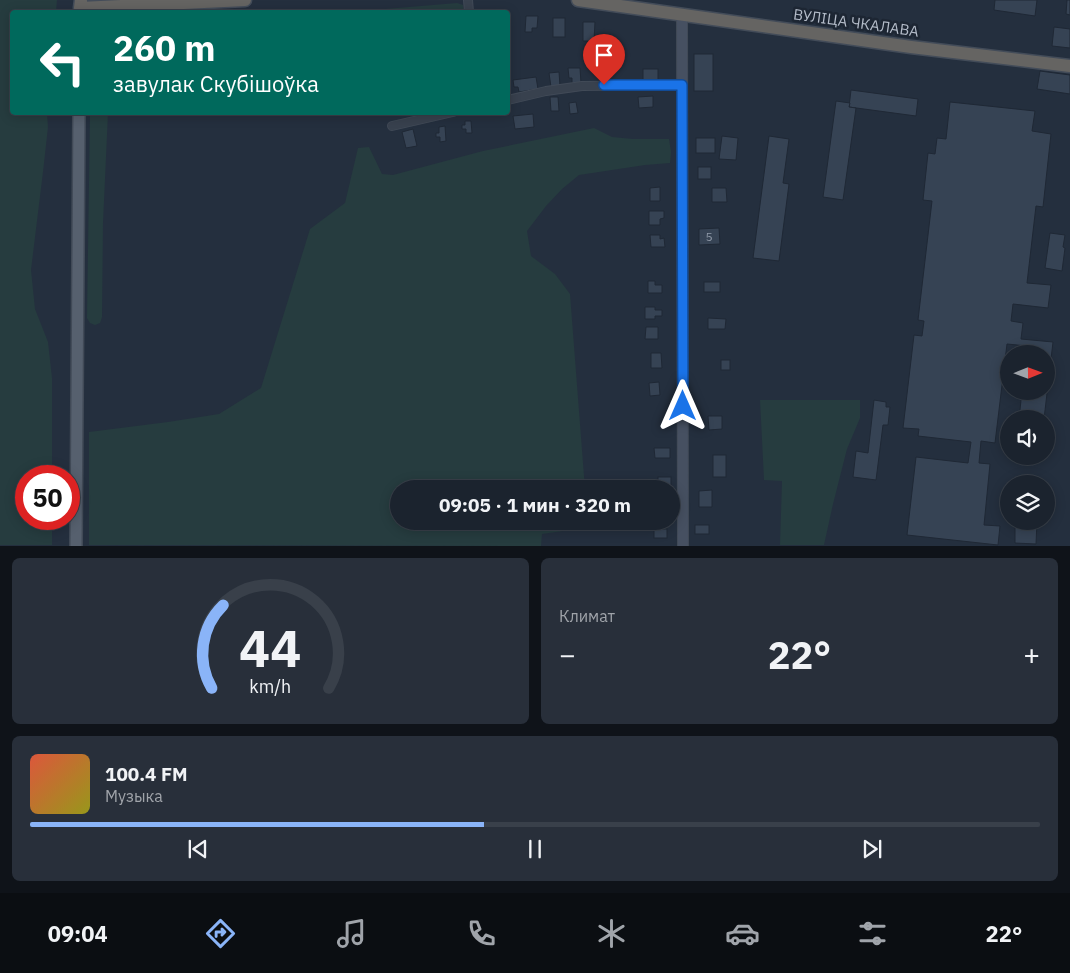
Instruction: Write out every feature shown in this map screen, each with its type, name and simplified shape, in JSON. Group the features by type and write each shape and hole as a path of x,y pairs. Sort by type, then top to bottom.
{"highway":[{"path":"81,7 245,0"},
{"name":"ВУЛІЦА ЧКАЛАВА","path":"578,0 911,47 1070,66"}],"main road":[{"path":"682,15 683,546"},
{"path":"76,546 79,115"}],"street":[{"path":"510,100 546,91 582,86 682,85"},
{"path":"392,126 440,115"}],"green space":[{"path":"0,0 57,0 56,10 10,10 10,115 47,115 48,127 31,270 35,309 48,342 52,378 52,465 15,465 15,530 52,530 52,545 0,545"},
{"path":"457,3 463,5 464,10 373,10"},
{"path":"90,115 108,115 103,223 102,317 100,323 95,325 90,323 87,318"},
{"path":"594,128 612,137 669,139 670,163 579,175 546,206 527,231 531,256 555,274 570,294 584,480 390,480 390,530 570,530 542,534 541,546 89,545 89,432 219,414 261,388 310,229 345,203 358,148 369,147 382,174 393,175 483,151"},
{"path":"760,400 860,400 860,418 847,449 824,545 780,545 782,481 764,480"}],"building":[{"path":"995,0 1037,0 1035,16 994,10"},
{"path":"1067,0 1070,0 1070,15 1066,14"},
{"path":"526,16 538,16 537,28 532,28 532,32 525,32"},
{"path":"553,18 565,18 565,37 553,37"},
{"path":"583,22 595,22 594,41 583,41"},
{"path":"1054,27 1070,29 1070,48 1052,46"},
{"path":"694,54 713,54 713,91 694,91"},
{"path":"568,68 580,68 581,83 572,83 572,78 569,78"},
{"path":"643,69 658,69 658,80 643,80"},
{"path":"1040,71 1070,75 1070,94 1037,89"},
{"path":"559,72 560,86 551,87 549,73"},
{"path":"536,77 538,89 519,92 518,87 514,87 513,80"},
{"path":"851,90 918,99 916,116 849,107"},
{"path":"653,96 653,107 639,108 638,97"},
{"path":"550,97 558,97 559,111 551,111"},
{"path":"836,101 850,103 849,107 856,108 843,200 823,197"},
{"path":"576,102 578,113 570,114 569,103"},
{"path":"950,102 1035,111 1032,131 1051,134 1043,207 1036,206 1027,283 1051,285 1048,308 1013,304 1011,321 1023,323 1021,339 1053,342 1053,345 1000,345 1000,400 995,443 981,441 979,463 990,464 984,525 1000,526 998,545 907,535 916,457 968,463 971,442 918,436 919,429 903,428 914,335 922,336 924,321 918,320 932,201 923,200 928,153 935,154 937,138 946,139"},
{"path":"533,114 534,127 515,129 513,116"},
{"path":"465,121 471,121 472,133 466,133 466,129 462,129"},
{"path":"445,126 446,141 440,142 440,137 436,137 436,133 439,133 439,127"},
{"path":"413,129 417,146 406,148 402,132"},
{"path":"722,136 738,138 736,160 719,159"},
{"path":"769,136 789,139 783,183 789,184 779,261 753,258"},
{"path":"696,138 715,138 715,153 696,153"},
{"path":"698,167 711,167 711,179 698,179"},
{"path":"660,187 660,201 650,201 650,188"},
{"path":"712,188 726,188 727,202 712,202"},
{"path":"649,211 664,211 664,218 660,219 660,225 649,225"},
{"path":"719,228 720,244 699,245 699,229"},
{"path":"1050,233 1065,235 1062,271 1045,268"},
{"path":"650,235 660,235 660,239 664,238 665,247 651,247"},
{"path":"648,281 655,281 655,285 662,285 662,293 648,293"},
{"path":"704,282 720,282 720,292 704,292"},
{"path":"645,307 655,307 655,310 662,310 662,316 655,316 655,319 645,319"},
{"path":"708,318 726,319 725,329 708,329"},
{"path":"646,327 658,327 658,339 645,339"},
{"path":"651,353 661,353 662,368 651,368"},
{"path":"721,360 730,360 730,370 721,370"},
{"path":"659,382 660,395 650,396 649,383"},
{"path":"874,400 886,402 886,407 890,407 888,425 883,425 876,480 853,477 856,451 868,453"},
{"path":"1021,400 1046,400 1045,410 1020,410"},
{"path":"708,416 722,416 722,429 709,430"},
{"path":"654,448 670,448 670,458 655,458"},
{"path":"713,455 726,455 726,477 713,477"},
{"path":"658,477 671,477 671,480 658,480"},
{"path":"712,490 712,507 699,507 699,491"},
{"path":"695,525 709,525 709,534 695,534"},
{"path":"654,530 667,530 667,538 654,538"},
{"path":"1015,530 1037,530 1036,544 1015,543"}],"route":[{"path":"604,85 682,85 683,406"}]}
